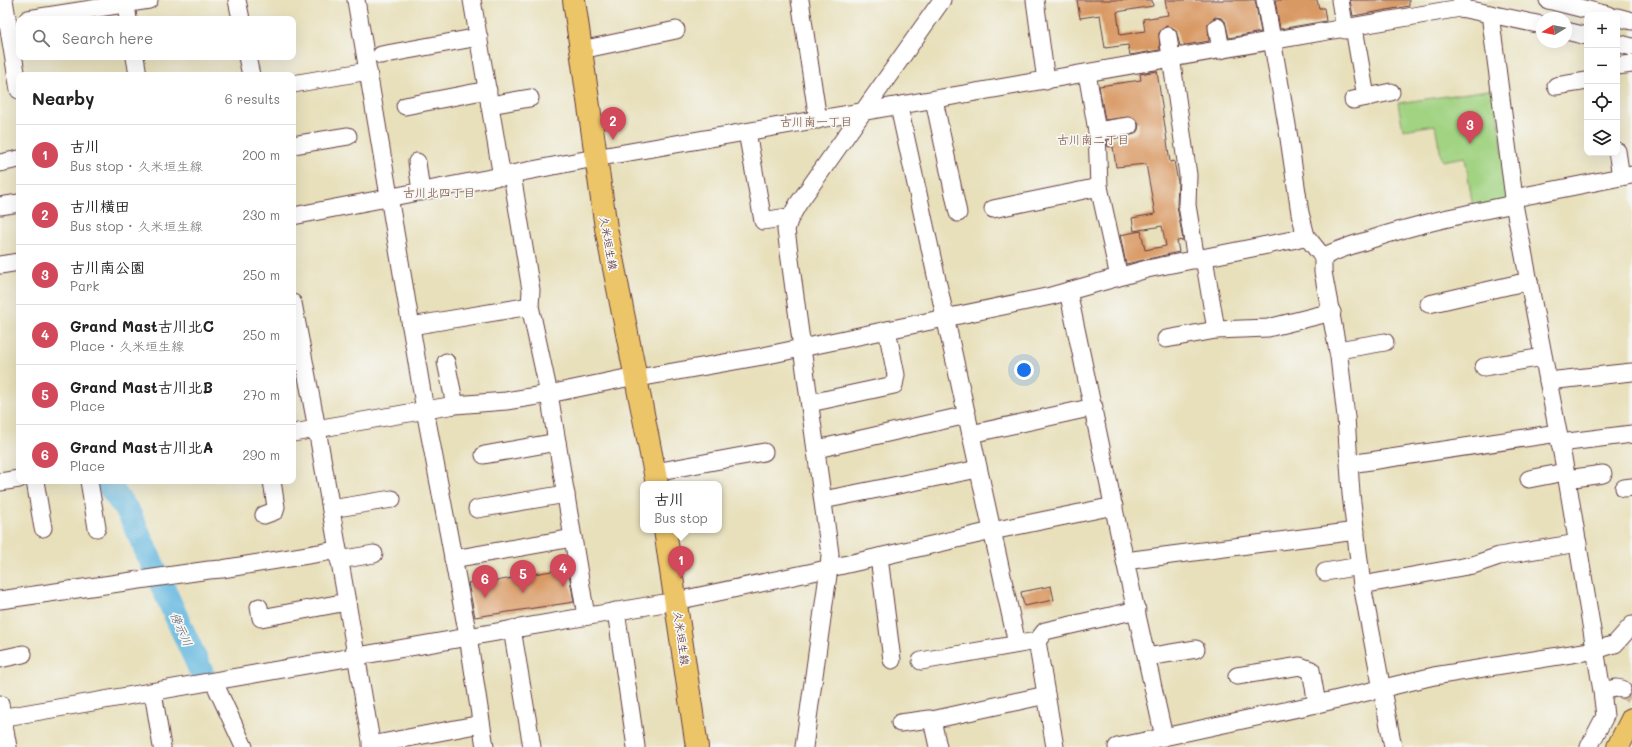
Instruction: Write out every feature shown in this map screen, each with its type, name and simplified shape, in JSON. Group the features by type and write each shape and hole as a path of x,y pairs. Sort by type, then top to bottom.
{"main road":[{"name":"久米垣生線","path":"574,0 606,228 656,478"},
{"name":"久米垣生線","path":"665,533 697,747"},
{"path":"1618,747 1632,719"}],"street":[{"path":"4,0 9,22 16,72"},
{"path":"65,16 127,11 149,0"},
{"path":"237,0 240,16"},
{"path":"356,0 425,410 468,636 485,747"},
{"path":"472,0 489,98 531,290 530,306 549,394 586,616"},
{"path":"800,0 818,120"},
{"path":"804,747 830,568 824,500 786,230 789,220 798,204 942,0"},
{"path":"1035,0 1046,81"},
{"path":"1265,0 1287,125 1300,213 1306,236 1323,257 1323,272 1332,312 1338,350 1350,464 1351,494 1362,585 1393,747"},
{"path":"1340,0 1349,29 1359,98 1391,92"},
{"path":"1548,0 1596,12"},
{"path":"296,215 595,158 899,107 1172,58 1349,29 1461,4 1490,14 1536,24"},
{"path":"1490,14 1514,201 1566,476 1602,691 1605,716 1589,747"},
{"path":"1620,18 1632,21"},
{"path":"1217,27 1221,50"},
{"path":"581,50 676,30"},
{"path":"1168,36 1188,175 1187,205 1216,330"},
{"path":"389,50 479,37"},
{"path":"1620,44 1632,47"},
{"path":"136,60 138,72"},
{"path":"248,60 250,72"},
{"path":"1620,66 1632,64"},
{"path":"296,83 368,71"},
{"path":"1087,73 1097,131 1099,187 1120,277"},
{"path":"1556,86 1584,81"},
{"path":"405,106 489,98 530,98"},
{"path":"934,100 958,213"},
{"path":"899,107 1017,644"},
{"path":"1097,131 1129,126"},
{"path":"747,132 762,221 780,218 789,220"},
{"path":"296,145 348,136"},
{"path":"1323,257 1333,251 1397,230 1514,201 1626,176 1619,156"},
{"path":"0,163 16,160"},
{"path":"417,162 421,192"},
{"path":"993,209 1019,197 1099,187"},
{"path":"0,206 16,203"},
{"path":"296,432 455,405 506,401 549,394 635,377 803,348 1068,291 1120,277 1306,236"},
{"path":"0,265 16,262"},
{"path":"1429,304 1529,281"},
{"path":"1068,291 1094,407 1125,562 1147,657 1175,739"},
{"path":"412,326 530,306"},
{"path":"1166,339 1216,330 1268,328 1332,312"},
{"path":"296,329 317,429 372,746 481,724"},
{"path":"810,403 894,385 896,375 887,330"},
{"path":"1338,350 1385,342"},
{"path":"1484,367 1543,357"},
{"path":"446,362 455,405"},
{"path":"1548,381 1632,372"},
{"path":"971,434 1094,407"},
{"path":"817,449 967,415"},
{"path":"1350,464 1559,438 1632,434"},
{"path":"484,455 557,442"},
{"path":"656,478 764,452"},
{"path":"824,500 978,469"},
{"path":"1529,479 1603,474"},
{"path":"0,482 16,479"},
{"path":"36,484 43,528"},
{"path":"90,484 97,528"},
{"path":"264,515 275,511 276,507 272,484"},
{"path":"477,509 566,494"},
{"path":"331,509 392,499"},
{"path":"8,747 1,713 214,682 468,636 676,601 992,531 1114,506"},
{"path":"1125,562 1356,531"},
{"path":"453,559 573,538"},
{"path":"1362,585 1473,565 1499,556 1578,543"},
{"path":"0,600 209,570 339,555 374,554"},
{"path":"880,557 892,660"},
{"path":"1325,572 1360,566"},
{"path":"259,607 261,618 347,602"},
{"path":"921,662 1037,641 1045,631 1137,610"},
{"path":"616,611 636,747"},
{"path":"1117,747 1175,739 1434,676 1596,650 1615,644 1632,625"},
{"path":"512,629 532,747"},
{"path":"1037,641 1055,747"},
{"path":"1147,657 1196,649"},
{"path":"0,659 23,654"},
{"path":"1237,676 1300,666 1311,670 1317,704"},
{"path":"214,682 238,743"},
{"path":"1602,691 1616,688 1622,690"},
{"path":"153,692 162,747"},
{"path":"900,723 932,720 1046,696"},
{"path":"932,720 938,747"}],"green space":[{"path":"1495,89 1509,200 1473,208 1465,157 1442,161 1435,125 1403,130 1398,103"}],"building":[{"path":"1077,0 1152,0 1153,6 1117,12 1120,35 1145,31 1143,19 1168,15 1165,0 1255,0 1261,32 1229,38 1225,21 1221,18 1215,17 1208,24 1209,41 1180,46 1176,30 1166,26 1159,33 1160,50 1130,55 1128,45 1105,48 1100,15 1080,18"},
{"path":"1275,0 1317,0 1319,8 1324,8 1326,21 1280,29"},
{"path":"1350,0 1409,0 1409,6 1353,16"},
{"path":"1157,71 1170,162 1174,161 1178,182 1177,206 1183,240 1177,241 1179,252 1126,264 1120,235 1141,231 1145,250 1166,246 1162,226 1134,231 1132,218 1155,214 1146,164 1116,167 1113,146 1108,147 1107,140 1135,134 1138,130 1139,124 1132,117 1105,120 1099,86 1141,80 1140,74"},
{"path":"568,568 574,602 475,617 468,583 495,578 496,581"},
{"path":"1051,586 1054,600 1024,606 1021,592"}],"waterway":[{"name":"傍示川","path":"107,484 129,513 156,572"},
{"name":"傍示川","path":"160,581 204,678"}],"tunnel":[{"path":"1622,689 1632,696"}],"place":[{"name":"古川横田","path":"613,140"},
{"name":"古川南公園","path":"1470,144"},
{"name":"古川","path":"681,579"},
{"name":"Grand Mast古川北C","path":"563,587"},
{"name":"Grand Mast古川北B","path":"523,593"},
{"name":"Grand Mast古川北A","path":"485,598"}],"district":[{"name":"古川南一丁目","path":"816,121"},
{"name":"古川南二丁目","path":"1093,139"},
{"name":"古川北四丁目","path":"439,192"}]}
